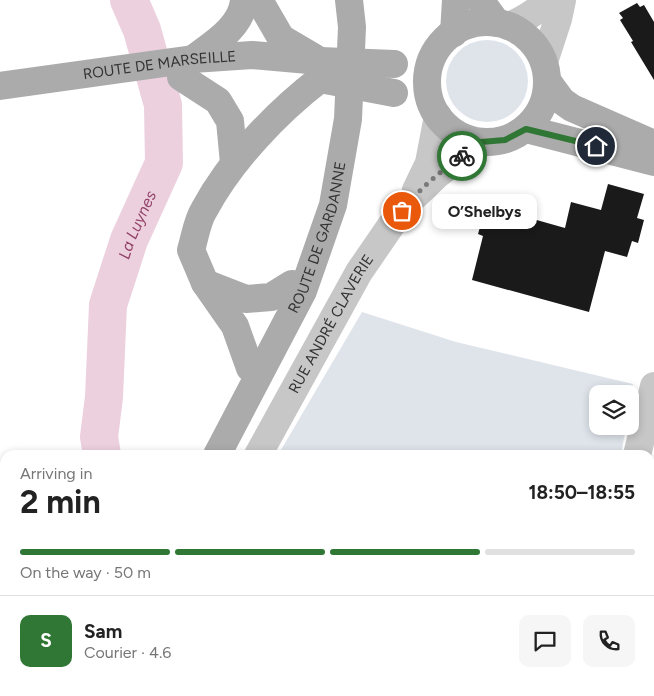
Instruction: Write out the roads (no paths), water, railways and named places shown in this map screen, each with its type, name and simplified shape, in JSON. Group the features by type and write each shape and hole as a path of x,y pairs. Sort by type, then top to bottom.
{"main road":[{"path":"234,163 230,121 218,101 183,66 226,34 244,10 244,0"},
{"path":"259,0 281,38 320,70 394,93 435,111"},
{"name":"ROUTE DE GARDANNE","path":"207,450 292,284 320,202 336,120 339,27 336,0"},
{"name":"ROUTE DE GARDANNE","path":"220,450 303,291 332,206 348,119 352,27 349,0"},
{"path":"456,0 445,41 431,63 428,78 428,92 435,111 449,129 464,138 481,142 505,140 526,129 538,116 545,100 546,72"},
{"path":"480,0 502,24"},
{"path":"250,368 235,326 205,283 191,250 203,211 234,163 304,91 320,70 416,61 474,24 482,22 502,24 524,34 536,47 546,72 562,101 572,108 654,144"},
{"name":"ROUTE DE MARSEILLE","path":"0,100 112,78 252,55 320,70"},
{"name":"ROUTE DE MARSEILLE","path":"0,86 112,78"},
{"path":"526,129 654,162"},
{"path":"205,283 246,300 271,297 292,284"}],"street":[{"path":"502,24 516,23 551,0"},
{"path":"546,72 562,0"},
{"name":"RUE ANDRÉ CLAVERIE","path":"261,450 359,272 412,198 428,163 435,111"},
{"name":"RUE ANDRÉ CLAVERIE","path":"412,198 438,174 481,142"},
{"path":"638,450 654,386"}],"waterway":[{"name":"La Luynes","path":"101,450 99,437 104,397 108,305 129,240 164,163 163,105 142,30 129,0"}],"place":[{"name":"O’Shelbys","path":"402,211"}]}
